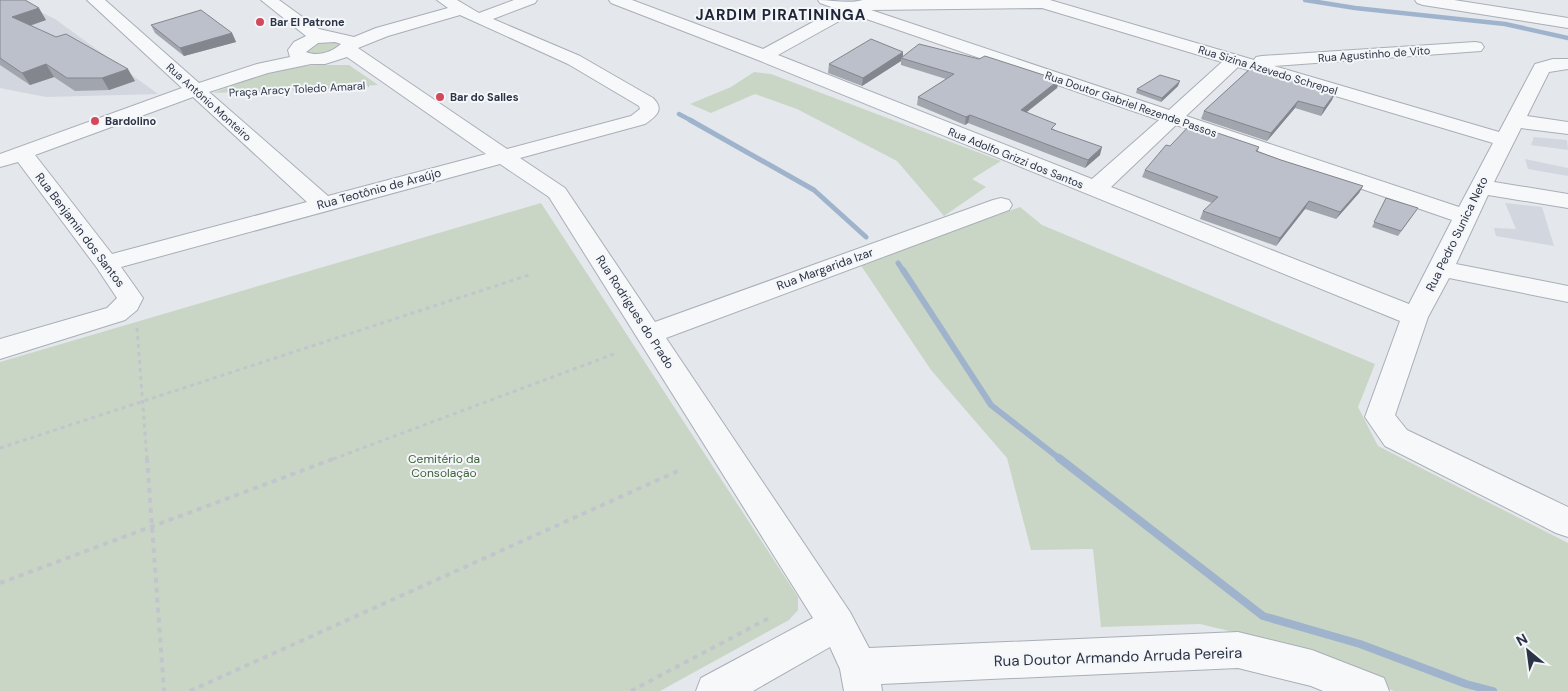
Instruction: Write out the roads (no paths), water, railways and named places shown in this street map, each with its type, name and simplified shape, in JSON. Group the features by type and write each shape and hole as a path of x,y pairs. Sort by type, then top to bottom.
{"street":[{"name":"Rua Rodrigues do Prado","path":"269,0 313,33 347,46 394,81 557,193 837,624 861,679"},
{"path":"445,0 478,19 529,0"},
{"name":"Rua Adolfo Grizzi dos Santos","path":"617,0 764,56 1415,317"},
{"name":"Rua Doutor Gabriel Rezende Passos","path":"826,0 1465,216"},
{"path":"1424,0 1568,23"},
{"path":"1539,0 1549,20"},
{"name":"Rua Antônio Monteiro","path":"98,1 323,204"},
{"name":"Rua Sizina Azevedo Schrepel","path":"851,8 871,4 1038,1 1238,61 1273,66 1508,132 1526,122 1568,128"},
{"path":"764,56 851,8"},
{"path":"0,161 195,90 309,56 340,53 347,46 382,32 462,10"},
{"name":"Rua Teotônio de Araújo","path":"106,263 638,120 650,111 650,106 646,102 574,60 478,19"},
{"path":"309,56 307,42 347,46"},
{"name":"Rua Rodrigues do Prado","path":"309,56 347,46"},
{"name":"Rua Agustinho de Vito","path":"1273,66 1476,47"},
{"path":"1095,189 1172,118 1238,61"},
{"name":"Rua Pedro Sunica Neto","path":"1561,64 1542,68 1508,132 1465,216 1441,269 1415,317 1380,417 1396,438 1568,522"},
{"path":"0,144 46,144"},
{"name":"Rua Benjamin dos Santos","path":"0,349 116,314 130,318 128,304 130,298 106,263 22,153"},
{"path":"1480,187 1568,201"},
{"name":"Rua Margarida Izar","path":"650,334 1001,204"},
{"path":"1441,269 1568,294"},
{"path":"715,691 837,624"},
{"name":"Rua Doutor Armando Arruda Pereira","path":"861,679 1238,650 1312,668 1370,691"}],"waterway":[{"path":"1305,0 1355,8 1505,24 1568,38"},
{"path":"679,114 692,121"},
{"path":"690,120 814,190 866,237"},
{"path":"898,263 904,272"},
{"path":"903,270 991,405 1060,459"},
{"path":"1059,458 1263,616 1360,644 1466,684 1493,691"}],"place":[{"name":"Bar El Patrone","path":"260,22"},
{"name":"Bar do Salles","path":"440,97"},
{"name":"Bardolino","path":"95,121"}],"district":[{"name":"JARDIM PIRATININGA","path":"781,15"}],"park label":[{"name":"Cemitério da Consolação","path":"444,466"}]}
